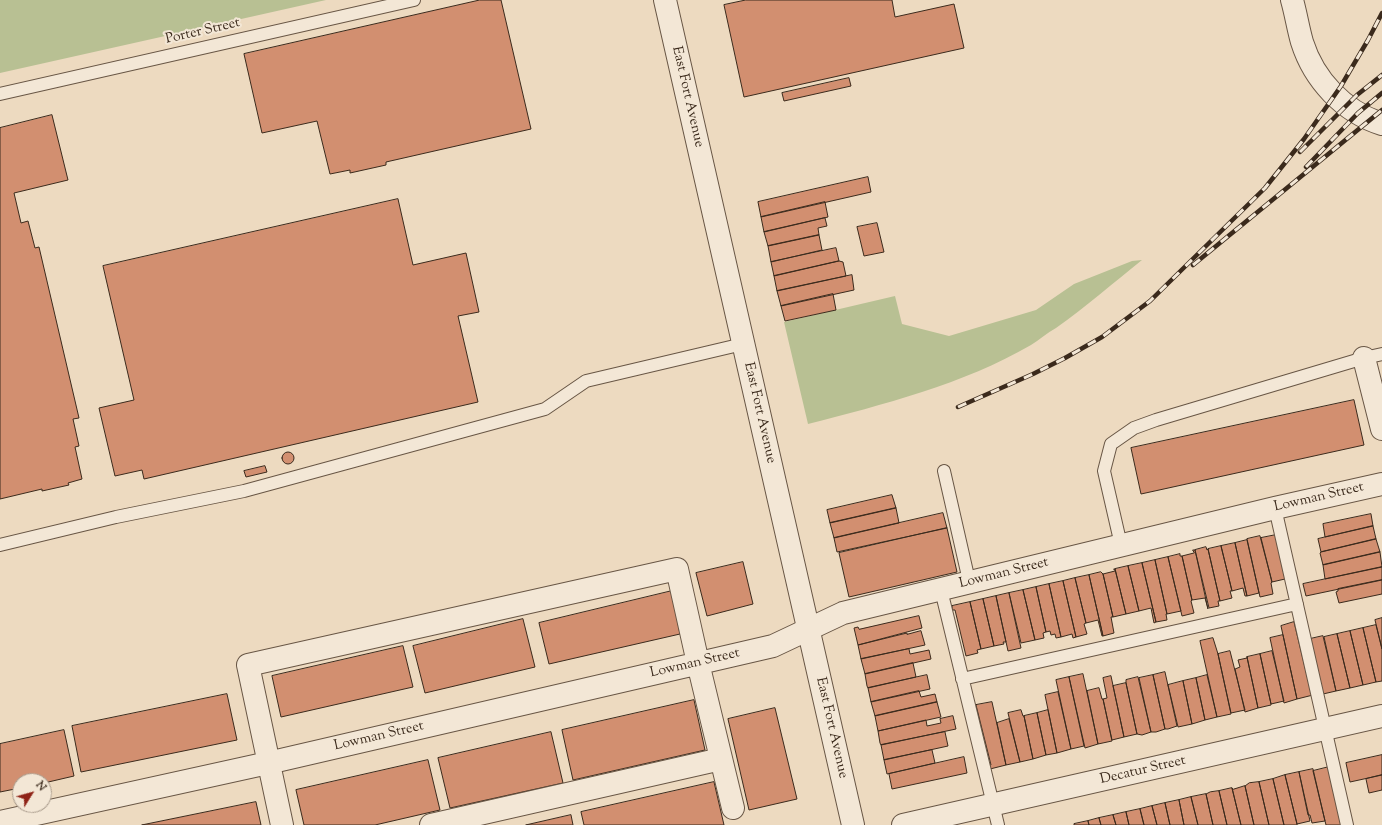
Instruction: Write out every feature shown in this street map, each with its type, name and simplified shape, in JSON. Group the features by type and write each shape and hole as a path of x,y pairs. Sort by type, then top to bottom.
{"street":[{"name":"East Fort Avenue","path":"665,0 853,825"},
{"path":"1292,0 1302,42 1312,65 1322,81 1346,105 1370,120 1382,124"},
{"path":"1373,356 1382,429"},
{"name":"Lowman Street","path":"0,822 268,763 773,646 843,613 1275,508 1382,484"},
{"path":"282,825 248,665 677,569 733,808"},
{"name":"Decatur Street","path":"903,825 996,815 1325,729 1382,716"},
{"path":"431,825 721,759"}],"lane":[{"name":"Porter Street","path":"0,94 414,0"},
{"path":"0,545 252,488 545,409 586,381 743,344"},
{"path":"1121,545 1104,471 1111,444 1134,428 1156,420 1373,356"},
{"path":"944,471 967,572"},
{"path":"1275,508 1347,825"},
{"path":"941,590 996,815"},
{"path":"962,679 1297,604"}],"green space":[{"path":"0,0 326,0 0,73"},
{"path":"1142,260 1067,320 1031,345 1005,359 951,382 922,392 808,424 784,322 895,296 902,324 949,336 1036,310 1074,284 1132,261"}],"building":[{"path":"480,0 501,0 531,129 386,162 386,165 350,173 350,170 330,174 317,121 262,133 244,54"},
{"path":"746,0 892,0 895,17 954,4 964,48 744,97 724,5"},
{"path":"849,78 851,86 784,101 782,93"},
{"path":"52,115 68,180 14,193 21,223 28,221 35,248 39,247 79,418 73,419 79,446 75,447 82,479 68,483 69,485 42,491 42,489 0,499 0,128"},
{"path":"868,177 871,192 761,217 758,202"},
{"path":"398,199 413,265 466,253 479,312 458,316 478,402 144,479 142,470 115,476 99,408 134,400 103,266"},
{"path":"825,202 828,217 764,232 761,217"},
{"path":"825,218 827,226 818,228 819,235 768,246 764,232"},
{"path":"877,223 884,252 864,256 857,227"},
{"path":"819,235 822,250 771,262 768,246"},
{"path":"836,248 839,261 774,276 771,262"},
{"path":"839,261 843,262 846,276 777,291 774,276"},
{"path":"852,275 854,290 781,306 777,291"},
{"path":"833,294 836,310 785,321 781,306"},
{"path":"1354,400 1364,445 1141,494 1131,448"},
{"path":"288,452 292,454 294,458 292,462 288,464 284,462 282,458 284,454"},
{"path":"265,466 267,472 246,477 244,471"},
{"path":"892,495 896,508 830,523 827,510"},
{"path":"896,508 899,523 834,538 830,523"},
{"path":"943,513 947,528 837,552 834,538"},
{"path":"1371,514 1373,526 1325,537 1323,524"},
{"path":"1373,526 1376,539 1321,552 1318,539"},
{"path":"947,528 957,572 849,597 839,553"},
{"path":"1276,535 1285,579 1272,582 1261,538"},
{"path":"1260,536 1272,582 1273,594 1260,597 1247,539"},
{"path":"1376,539 1380,552 1323,565 1321,552"},
{"path":"1247,540 1259,593 1247,596 1235,543"},
{"path":"1235,543 1247,596 1245,596 1243,588 1232,591 1221,546"},
{"path":"1221,546 1232,591 1230,591 1232,598 1220,601 1208,549"},
{"path":"1206,547 1207,550 1208,549 1220,601 1218,601 1219,606 1209,608 1195,550"},
{"path":"1193,550 1195,550 1208,609 1205,598 1192,600 1182,556 1194,553"},
{"path":"1380,552 1382,567 1325,579 1323,565"},
{"path":"1180,554 1180,556 1182,556 1194,613 1182,616 1168,557"},
{"path":"1168,557 1181,611 1167,614 1155,560"},
{"path":"1155,560 1167,614 1167,620 1156,622 1142,563"},
{"path":"743,562 753,604 707,616 696,573"},
{"path":"1142,563 1156,622 1154,623 1151,608 1139,611 1128,566"},
{"path":"1128,566 1139,611 1126,614 1115,569"},
{"path":"1382,567 1382,580 1306,596 1303,584"},
{"path":"1115,569 1126,614 1113,617 1103,574 1115,571"},
{"path":"1101,572 1103,574 1113,617 1111,617 1114,633 1103,636 1089,575"},
{"path":"1089,575 1103,636 1098,620 1086,623 1075,578"},
{"path":"1075,578 1086,623 1084,624 1087,634 1076,637 1063,581"},
{"path":"1382,580 1382,594 1339,603 1336,592 1338,589"},
{"path":"1063,581 1076,637 1073,638 1072,634 1061,637 1049,584"},
{"path":"1049,584 1061,637 1056,638 1055,634 1051,635 1050,631 1046,632 1036,587"},
{"path":"1036,587 1046,632 1043,633 1044,638 1035,640 1023,590"},
{"path":"1023,590 1035,640 1021,643 1009,593"},
{"path":"672,591 680,634 549,664 539,623"},
{"path":"1009,593 1021,648 1008,651 996,596"},
{"path":"996,596 1006,642 1003,642 1004,644 994,646 983,599"},
{"path":"983,599 994,646 981,649 970,602"},
{"path":"970,602 981,649 977,650 978,653 966,656 955,610 952,610 952,606"},
{"path":"919,616 922,628 858,645 854,628 858,627 859,629"},
{"path":"1382,618 1382,649 1375,620"},
{"path":"523,619 535,667 425,693 413,646"},
{"path":"1294,622 1313,695 1297,699 1281,626"},
{"path":"1376,625 1382,649 1382,681 1376,682 1363,628"},
{"path":"1363,628 1376,682 1363,685 1350,631"},
{"path":"921,631 925,645 861,659 858,645"},
{"path":"1350,631 1363,685 1350,688 1337,634"},
{"path":"1337,634 1350,688 1336,691 1324,637"},
{"path":"1283,635 1297,699 1284,703 1270,638"},
{"path":"1323,636 1336,691 1323,694 1310,639"},
{"path":"1213,638 1231,714 1217,717 1200,641"},
{"path":"403,646 413,687 281,717 272,676"},
{"path":"909,649 910,654 929,650 931,659 865,674 861,659"},
{"path":"1230,651 1245,710 1231,713 1218,654"},
{"path":"1272,651 1284,701 1271,704 1260,654"},
{"path":"1260,654 1271,705 1258,708 1247,657"},
{"path":"1247,657 1258,708 1245,712 1235,669 1240,667 1238,660"},
{"path":"913,663 916,677 868,688 865,674"},
{"path":"1165,672 1177,726 1168,729 1165,729 1153,675"},
{"path":"1083,674 1098,744 1085,748 1069,677"},
{"path":"927,675 930,689 871,702 868,688"},
{"path":"1153,675 1165,729 1156,732 1151,732 1139,678"},
{"path":"1207,675 1217,717 1205,720 1196,678"},
{"path":"1111,676 1124,737 1112,740 1103,699 1107,698 1103,678"},
{"path":"1069,677 1084,746 1071,749 1056,680"},
{"path":"1138,677 1151,732 1142,735 1137,734 1126,683 1126,680"},
{"path":"1196,678 1205,720 1192,724 1183,681"},
{"path":"1183,681 1192,724 1178,727 1168,685"},
{"path":"1126,683 1137,734 1124,737 1113,686"},
{"path":"1099,688 1103,699 1112,741 1098,744 1087,691"},
{"path":"919,691 921,697 935,694 937,702 875,716 871,702"},
{"path":"1058,692 1071,749 1057,753 1045,695"},
{"path":"227,694 237,740 81,772 72,726"},
{"path":"694,700 705,750 573,780 562,730"},
{"path":"937,702 941,717 878,731 875,716"},
{"path":"992,702 1006,765 990,769 989,765 991,765 976,705"},
{"path":"775,708 797,799 749,810 728,719"},
{"path":"1021,710 1024,716 1033,759 1020,762 1008,713"},
{"path":"1048,710 1057,753 1046,755 1037,713"},
{"path":"1037,713 1046,755 1033,759 1024,716"},
{"path":"953,716 956,729 881,745 880,743 878,731 926,720 927,726 941,723 940,719"},
{"path":"1009,719 1020,762 1006,765 997,723"},
{"path":"64,730 74,776 52,781 52,773 12,773 12,790 0,792 0,744"},
{"path":"551,732 563,783 450,808 438,758"},
{"path":"945,732 948,746 884,760 881,745"},
{"path":"932,750 935,763 887,774 884,760"},
{"path":"1382,755 1382,775 1350,782 1346,763"},
{"path":"964,757 967,773 892,789 889,774"},
{"path":"428,760 440,810 375,825 304,825 296,790"},
{"path":"1329,767 1342,825 1326,825 1313,771"},
{"path":"1313,769 1325,821 1312,823 1310,815 1308,815 1299,772"},
{"path":"1299,772 1310,821 1297,824 1285,775"},
{"path":"1285,775 1297,825 1284,825 1273,779"},
{"path":"1382,775 1382,790 1369,793 1366,779"},
{"path":"1273,779 1284,825 1269,825 1259,782"},
{"path":"714,782 724,825 584,825 581,812"},
{"path":"1259,782 1269,825 1254,825 1245,786 1249,783"},
{"path":"1245,786 1254,825 1241,825 1232,788"},
{"path":"1232,788 1241,825 1227,825 1219,791"},
{"path":"1219,791 1227,825 1213,825 1206,794"},
{"path":"1206,794 1213,825 1198,825 1191,797"},
{"path":"1191,797 1198,825 1184,825 1179,800"},
{"path":"1179,800 1184,825 1170,825 1165,803"},
{"path":"256,802 261,825 142,825"},
{"path":"1165,803 1170,825 1157,825 1152,806"},
{"path":"1152,806 1157,825 1144,825 1140,809"},
{"path":"1140,809 1144,825 1129,825 1126,812"},
{"path":"1126,812 1129,825 1116,825 1113,815"},
{"path":"571,815 573,825 526,825"},
{"path":"1113,815 1116,825 1101,825 1099,818"},
{"path":"1099,818 1101,825 1089,825 1088,821"},
{"path":"1088,821 1089,825 1074,825 1074,824"}],"railway":[{"path":"958,407 1033,374 1065,358 1102,337 1150,301 1265,188 1304,139 1341,86 1382,13"},
{"path":"1300,152 1357,95 1382,75"},
{"path":"1306,167 1358,113 1382,93"},
{"path":"1193,265 1382,110"}]}
